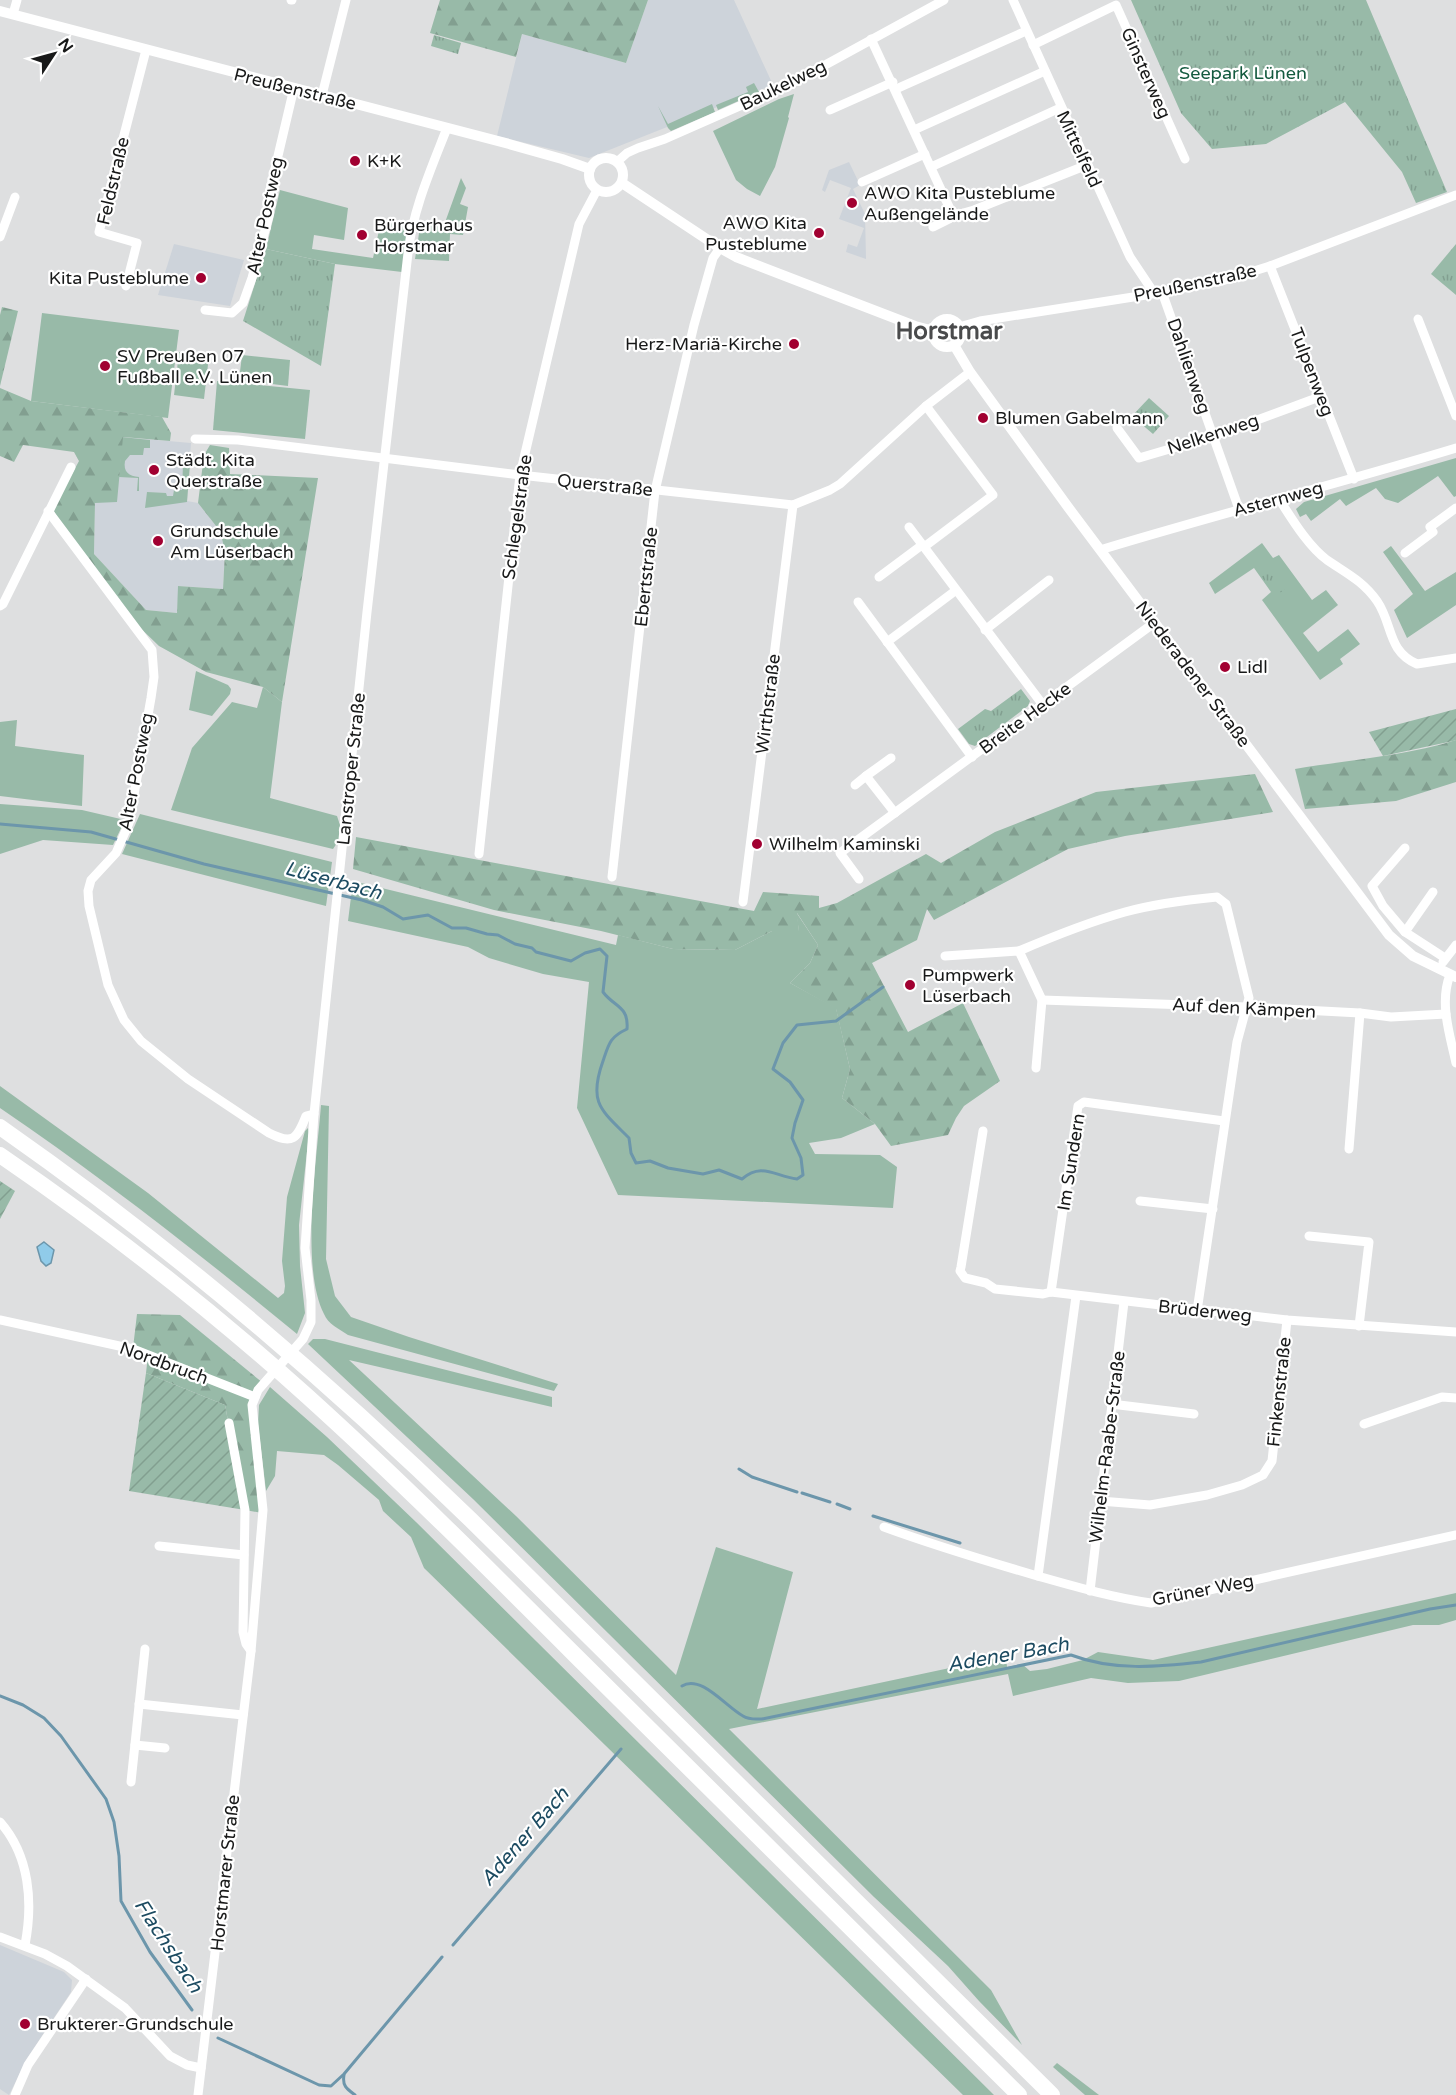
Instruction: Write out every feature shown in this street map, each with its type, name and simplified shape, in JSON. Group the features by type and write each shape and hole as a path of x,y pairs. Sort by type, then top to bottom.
{"highway":[{"path":"0,1127 121,1214 203,1279 319,1377 375,1428 1052,2095"},
{"path":"0,1155 108,1233 191,1298 354,1439 1019,2095"}],"street":[{"path":"13,14 17,0"},
{"path":"322,95 346,0"},
{"name":"Baukelweg","path":"618,161 627,153 638,148 665,139 794,82 945,0"},
{"name":"Mittelfeld","path":"1012,0 1130,257 1158,292"},
{"name":"Ginsterweg","path":"1033,45 1116,5 1185,159"},
{"name":"Preußenstraße","path":"0,11 447,128 562,159 590,169"},
{"path":"830,110 1026,30"},
{"path":"872,39 954,213"},
{"name":"Feldstraße","path":"126,286 137,243 99,232 146,50"},
{"path":"914,130 1045,71"},
{"name":"Alter Postweg","path":"206,310 232,313 243,303 269,216 269,194 294,88"},
{"path":"931,167 1060,108"},
{"name":"Lanstroper Straße","path":"255,1397 264,1383 303,1339 311,1322 312,1312 305,1248 314,1114 409,242 424,186 447,128"},
{"path":"862,182 925,154"},
{"path":"602,158 613,158 618,161 624,172 622,183 613,191 597,190 590,180 590,169 593,164 602,158"},
{"path":"954,213 960,214 974,210 1087,165"},
{"path":"622,183 720,248 745,261 834,296 934,331"},
{"name":"Schlegelstraße","path":"479,854 520,476 579,224 597,190"},
{"name":"Preußenstraße","path":"959,327 980,321 1225,279 1270,266 1456,195"},
{"path":"0,237 15,197"},
{"path":"933,227 954,213"},
{"name":"Ebertstraße","path":"612,877 656,491 694,325 713,258 720,248"},
{"name":"Tulpenweg","path":"1270,266 1354,479"},
{"name":"Dahlienweg","path":"1158,292 1214,436 1239,509"},
{"path":"1418,318 1456,416"},
{"path":"943,320 952,320 959,327 960,337 954,345 944,346 936,340 935,326 943,320"},
{"name":"Niederadener Straße","path":"954,345 970,372 1100,550 1389,935 1413,956 1449,974"},
{"name":"Querstraße","path":"195,439 238,440 520,476 793,505 840,484 926,406 970,372"},
{"name":"Nelkenweg","path":"1117,428 1139,458 1214,436 1322,396"},
{"path":"879,577 993,495 926,406"},
{"name":"Asternweg","path":"1100,550 1456,448"},
{"path":"0,606 71,467"},
{"path":"1279,499 1318,552 1350,574 1371,593 1381,609 1396,648 1403,656 1417,664 1456,658"},
{"name":"Wirthstraße","path":"743,903 793,505"},
{"path":"1405,553 1433,532 1430,527 1456,508"},
{"name":"Alter Postweg","path":"48,511 152,650 154,677 129,823 116,853 91,880 88,891 88,906 108,985 124,1020 141,1041 188,1079 226,1105 283,1140 291,1139 299,1134 306,1116 314,1114"},
{"path":"909,527 1043,705"},
{"path":"985,630 1049,580"},
{"path":"887,642 955,591"},
{"path":"858,602 972,757"},
{"name":"Breite Hecke","path":"859,879 840,853 1154,623"},
{"path":"855,785 891,758"},
{"path":"866,776 895,813"},
{"path":"1405,848 1372,886 1383,906 1405,932 1445,958 1449,974 1445,997 1446,1014 1456,1063"},
{"path":"1405,932 1433,892"},
{"path":"945,956 1019,951 1078,927 1126,912 1176,901 1217,897 1226,904 1249,998 1237,1042 1197,1311"},
{"path":"1445,958 1456,945"},
{"path":"1019,951 1042,1000 1036,1068"},
{"name":"Auf den Kämpen","path":"1042,1000 1247,1007 1360,1013 1391,1017 1446,1014"},
{"path":"1349,1149 1360,1013"},
{"name":"Im Sundern","path":"1051,1292 1078,1106 1084,1102 1224,1121"},
{"name":"Brüderweg","path":"983,1131 960,1267 965,1278 986,1282 995,1289 1044,1294 1051,1292 1287,1320 1456,1332"},
{"path":"1140,1201 1213,1209"},
{"path":"1309,1236 1369,1242 1359,1326"},
{"path":"1038,1576 1076,1296"},
{"name":"Wilhelm-Raabe-Straße","path":"1090,1592 1124,1302"},
{"name":"Nordbruch","path":"0,1320 133,1348 255,1397"},
{"name":"Finkenstraße","path":"1100,1502 1150,1505 1179,1501 1242,1485 1265,1472 1272,1461 1287,1320"},
{"name":"Horstmarer Straße","path":"198,2095 251,1651 263,1510 252,1415 255,1397"},
{"path":"1364,1424 1442,1397 1456,1398"},
{"path":"1111,1404 1194,1414"},
{"name":"Horstmarer Straße","path":"229,1422 245,1510 243,1632 246,1644 251,1651"},
{"name":"Grüner Weg","path":"884,1527 957,1553 1090,1592 1150,1603 1456,1534"},
{"path":"159,1546 244,1556"},
{"path":"131,1782 145,1649"},
{"path":"139,1704 243,1715"},
{"path":"135,1745 165,1748"},
{"path":"0,1822 10,1834 24,1865 30,1921 25,1945"},
{"path":"0,1936 25,1945 68,1966 125,2008 170,2056 187,2065 201,2068"},
{"path":"15,2095 28,2065 86,1979"}],"shaded area":[{"path":"648,0 734,0 773,85 589,158 497,136 522,34 626,63"},
{"name":"AWO Kita Pusteblume Außengelände","path":"849,162 860,185 853,189 865,214 866,259 846,252 848,244 857,247 864,228 839,219 851,188 830,180 825,192 822,190 829,170"},
{"name":"Kita Pusteblume","path":"174,244 244,260 230,306 158,295"},
{"name":"Grundschule Am Lüserbach","path":"122,437 191,443 187,501 198,503 220,531 225,551 223,589 179,586 177,613 146,610 94,554 95,503 119,477"},
{"name":"Brukterer-Grundschule","path":"0,1945 64,1972 72,1980 71,1992 28,2057 9,2095 0,2089"}],"green space":[{"path":"440,0 648,0 626,63 522,34 516,57 430,33"},
{"name":"Seepark Lünen","path":"1131,0 1366,0 1447,192 1416,203 1402,172 1345,102 1266,144 1212,149 1181,113"},
{"path":"434,35 461,43 458,54 431,46"},
{"path":"754,83 759,92 718,110 716,105 748,92 746,87"},
{"path":"794,94 775,167 760,196 736,180 713,131"},
{"path":"712,104 715,112 671,131 658,106 668,124"},
{"path":"461,178 466,188 460,204 468,207 463,235 450,234 449,261 415,259 421,221 443,228"},
{"path":"280,190 348,208 344,240 314,235 312,249 373,258 381,221 408,228 402,272 335,264 266,249"},
{"path":"1456,244 1456,295 1431,274"},
{"path":"266,249 335,264 321,366 243,321"},
{"path":"2,307 18,311 0,386 0,315"},
{"name":"SV Preußen 07 Fußball e.V. Lünen","path":"42,313 179,330 168,418 31,401"},
{"path":"179,352 209,356 204,399 174,395"},
{"path":"242,355 290,360 288,386 239,380"},
{"path":"217,381 310,390 305,439 213,430"},
{"path":"0,388 31,401 162,417 171,433 170,441 123,437 117,502 95,503 94,554 146,610 177,613 178,586 223,589 225,551 220,531 198,503 204,455 210,445 229,448 230,474 318,478 282,702 263,687 206,672 159,646 132,620 60,523 53,509 79,461 74,452 23,445 14,462 0,456"},
{"path":"1149,398 1169,416 1153,434 1132,416"},
{"path":"122,437 150,440 150,448 144,448 143,455 130,455 125,461 127,473 139,477 139,491 137,491 138,478 119,477"},
{"path":"1456,458 1456,496 1454,497 1438,476 1398,503 1385,499 1376,488 1346,506 1340,499 1311,521 1306,514 1300,517 1296,509 1304,502"},
{"path":"190,464 187,502 145,508 147,492 166,493 167,496 173,496 174,490 182,490 183,465"},
{"path":"1262,543 1273,558 1279,555 1312,600 1326,590 1338,605 1303,633 1318,652 1348,629 1360,644 1340,659 1343,664 1320,680 1262,600 1271,592 1254,568 1215,594 1209,583"},
{"path":"1391,546 1425,591 1456,572 1456,605 1407,638 1394,610 1413,594 1383,552"},
{"path":"1271,562 1289,586 1276,596 1258,572"},
{"path":"196,671 228,685 231,689 230,694 212,716 189,710"},
{"path":"263,687 282,702 270,798 337,816 343,834 333,849 171,810 192,748 232,702 257,708"},
{"path":"1021,689 1030,701 1028,706 975,746 969,744 958,729 985,709 991,711"},
{"path":"1456,709 1456,740 1453,741 1383,756 1369,732"},
{"path":"17,720 15,746 84,755 82,806 0,796 0,722"},
{"path":"1456,740 1456,782 1396,801 1305,809 1295,769 1397,754"},
{"path":"1255,774 1273,812 1125,836 1068,849 934,920 927,909 917,940 872,963 908,1032 963,1003 1000,1081 964,1106 948,1135 891,1146 875,1124 842,1098 850,1069 836,1009 790,983 810,963 818,945 797,913 799,931 772,931 735,950 673,949 601,931 494,910 353,869 356,837 754,911 763,892 819,896 819,908 837,903 926,854 941,863 995,832 1096,792"},
{"path":"0,804 82,810 125,820 113,845 43,840 0,854"},
{"path":"140,814 332,862 326,906 122,854"},
{"path":"353,881 616,945 618,935 673,949 735,950 772,931 799,931 796,912 818,945 810,963 790,983 836,1008 850,1069 842,1098 875,1124 841,1138 809,1143 815,1154 880,1155 897,1167 893,1208 618,1195 577,1108 589,982 543,974 489,958 468,947 348,921"},
{"path":"0,1086 148,1193 278,1298 284,1293 285,1286 282,1261 287,1197 305,1131 308,1128 299,1225 305,1313 297,1334 151,1218 0,1108"},
{"path":"321,1105 329,1106 326,1259 335,1296 351,1317 558,1384 554,1391 348,1335 328,1321 317,1294 311,1241"},
{"path":"0,1181 15,1191 0,1219"},
{"path":"137,1314 180,1315 263,1383 255,1397 262,1513 245,1510 225,1405 146,1373 148,1355 133,1348"},
{"path":"313,1339 325,1339 552,1397 552,1407 349,1360 516,1516 676,1675 716,1547 793,1572 757,1709 1006,1656 1007,1667 1022,1664 1030,1671 1083,1660 1098,1652 1153,1660 1456,1593 1456,1620 1439,1625 1413,1625 1179,1681 1128,1683 1091,1678 1013,1696 1008,1674 729,1729 991,1990 1022,2045 948,1966 874,1897 473,1499 308,1344"},
{"path":"146,1373 225,1405 245,1510 129,1491"},
{"path":"270,1387 327,1437 416,1522 994,2095 963,2095 424,1568 411,1537 383,1511 379,1500 338,1465 324,1455 277,1451 275,1476 266,1491 258,1424 259,1405"},
{"path":"1057,2063 1099,2095 1085,2095 1053,2067"}],"water":[{"path":"44,1242 54,1250 51,1263 46,1266 41,1261 37,1247"}],"waterway":[{"name":"Lüserbach","path":"0,824 91,832 204,864 362,900 383,907 403,919 428,915 452,928 466,928 498,935 515,944 532,948 536,952 571,961 585,953 600,949 607,956 603,992 623,1011 626,1016 627,1029 617,1035 609,1045 599,1075 597,1096 600,1105 611,1120 629,1138 631,1153 636,1163 650,1161 668,1168 703,1174 719,1170 742,1179 756,1171 797,1179 803,1175 801,1158 792,1138 803,1100 790,1082 773,1069 783,1043 797,1025 836,1021 883,987"},
{"path":"739,1469 752,1477 797,1492"},
{"path":"802,1493 830,1502"},
{"path":"837,1504 850,1509"},
{"path":"873,1516 960,1543"},
{"name":"Adener Bach","path":"682,1686 689,1683 697,1684 745,1717 762,1719 1071,1655 1119,1666 1201,1662 1456,1605"},
{"name":"Flachsbach","path":"0,1696 23,1705 44,1718 61,1736 106,1799 114,1822 119,1856 121,1901 150,1952 192,2010"},
{"name":"Adener Bach","path":"453,1945 621,1749"},
{"name":"Adener Bach","path":"218,2038 319,2085 331,2086 344,2074 442,1957"},
{"name":"Adener Bach","path":"344,2075 346,2087 355,2095"}],"place":[{"name":"K+K","path":"355,161"},
{"name":"AWO Kita Pusteblume Außengelände","path":"852,203"},
{"name":"AWO Kita Pusteblume","path":"819,233"},
{"name":"Bürgerhaus Horstmar","path":"362,235"},
{"name":"Kita Pusteblume","path":"201,278"},
{"name":"Herz-Mariä-Kirche","path":"794,344"},
{"name":"SV Preußen 07 Fußball e.V. Lünen","path":"105,366"},
{"name":"Blumen Gabelmann","path":"983,418"},
{"name":"Städt. Kita Querstraße","path":"154,470"},
{"name":"Grundschule Am Lüserbach","path":"158,541"},
{"name":"Lidl","path":"1225,667"},
{"name":"Wilhelm Kaminski","path":"757,844"},
{"name":"Pumpwerk Lüserbach","path":"910,985"},
{"name":"Brukterer-Grundschule","path":"25,2024"}],"district":[{"name":"Horstmar","path":"949,331"}]}
